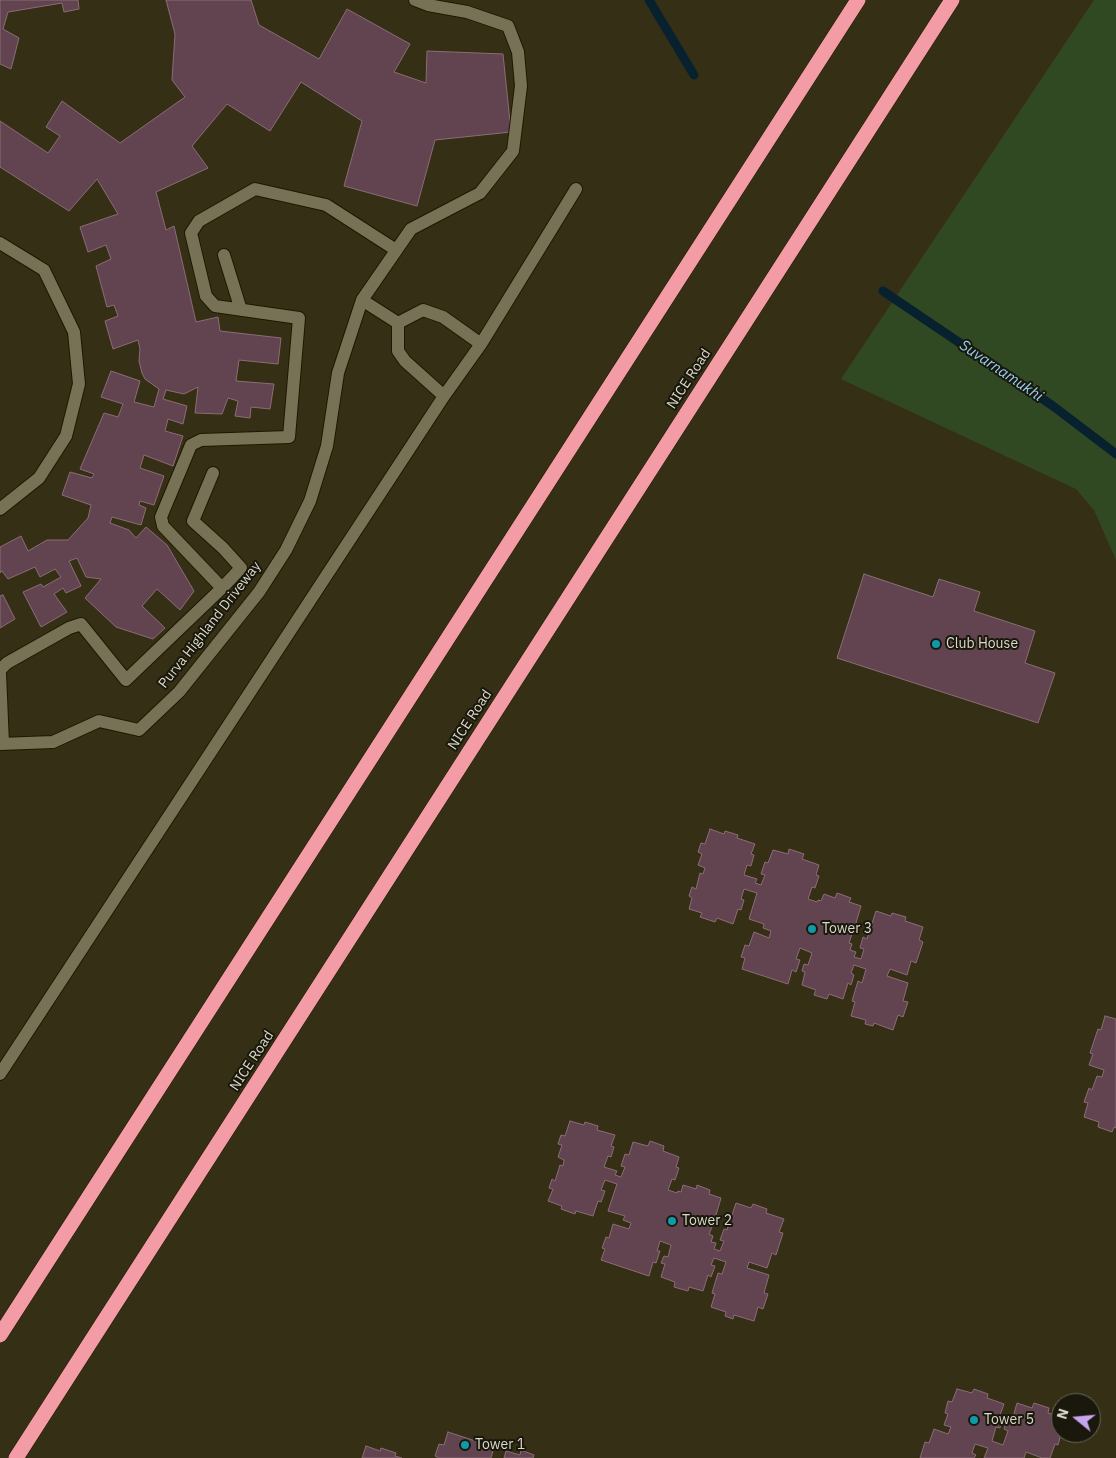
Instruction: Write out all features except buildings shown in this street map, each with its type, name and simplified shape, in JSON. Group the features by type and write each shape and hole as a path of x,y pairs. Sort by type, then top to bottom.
{"highway":[{"path":"0,1335 858,0"},
{"name":"NICE Road","path":"16,1458 952,0"}],"street":[{"name":"Purva Highland Driveway","path":"2,744 53,742 99,721 140,730 179,692 258,592 286,550 310,501 327,446 338,373 362,300 411,229 480,193 513,151 521,86 518,52 508,26 467,12 428,5 414,0"},
{"path":"0,1074 444,396 481,344 576,189"},
{"path":"222,588 163,526 160,517 191,445 201,440 288,437 299,318 215,306 206,296 191,232 199,221 255,190 326,205 396,250"},
{"path":"0,244 44,270 74,332 79,384 66,436 39,478 0,509"},
{"path":"224,255 241,310"},
{"path":"362,300 398,323"},
{"path":"398,323 422,310 443,317 481,344"},
{"path":"398,323 398,351 405,362 444,396"},
{"path":"0,670 7,663 69,628 81,624 126,680 241,568 223,548 193,521 213,473"},
{"path":"0,673 2,744"}],"green space":[{"path":"1094,0 1116,0 1116,560 1094,510 1076,489 841,379"}],"waterway":[{"name":"Suvarnamukhi","path":"649,0 694,75"},
{"name":"Suvarnamukhi","path":"883,291 1053,406 1116,454"}],"place":[{"name":"Club House","path":"936,644"},
{"name":"Tower 3","path":"812,929"},
{"name":"Tower 2","path":"672,1221"},
{"name":"Tower 5","path":"974,1420"},
{"name":"Tower 1","path":"465,1445"}]}
